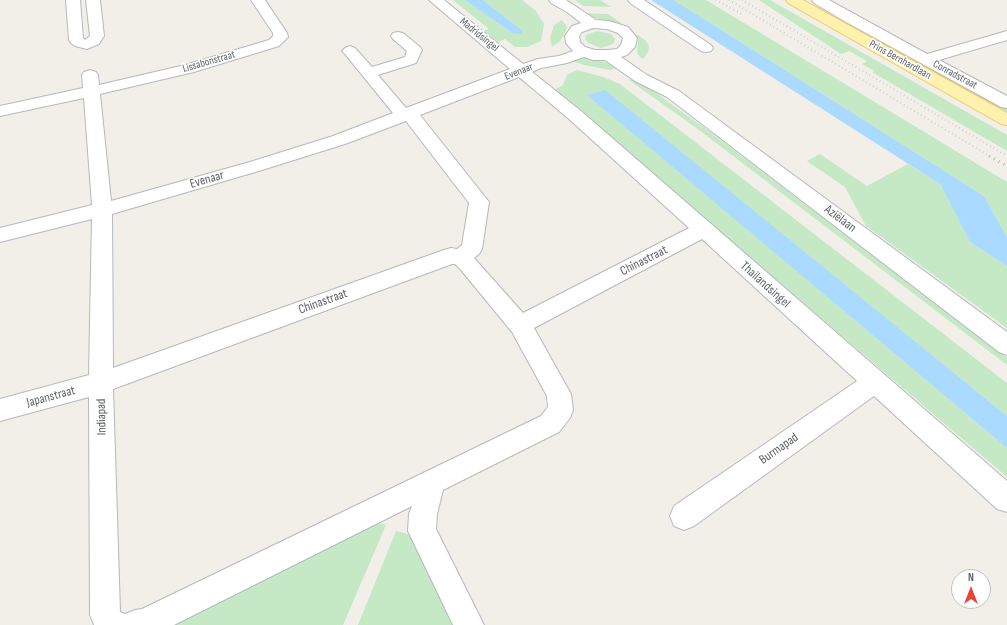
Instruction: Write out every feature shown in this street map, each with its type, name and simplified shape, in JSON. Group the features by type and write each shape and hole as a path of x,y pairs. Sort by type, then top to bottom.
{"main road":[{"name":"Prins Bernhardlaan","path":"793,0 1007,120"}],"street":[{"path":"73,0 76,40 80,44 91,64"},
{"path":"93,0 97,36 94,41 91,64 102,210"},
{"name":"Lissabonstraat","path":"0,111 91,64 189,69 274,44 281,37 280,33 258,0"},
{"name":"Madridsingel","path":"436,0 530,67"},
{"path":"549,0 578,41 598,55 608,55 625,50 630,41 628,35 634,26"},
{"path":"556,0 592,24 634,26 662,18"},
{"path":"635,0 706,48"},
{"name":"Conradstraat","path":"819,0 1007,103"},
{"name":"Evenaar","path":"0,235 102,210 271,162 339,140 530,67 562,60 592,24"},
{"path":"926,59 1007,35"},
{"path":"369,73 412,60 415,50 398,36"},
{"name":"Aziëlaan","path":"625,50 655,74 673,94"},
{"path":"120,624 144,624 550,424 561,410 559,394 520,326 468,264 460,257 472,249 479,202 407,115 350,51"},
{"name":"Aziëlaan","path":"608,55 641,78 673,94 1007,345"},
{"name":"Thailandsingel","path":"530,67 703,230 1007,499"},
{"name":"Indiapad","path":"102,210 101,383 105,615 120,624"},
{"name":"Chinastraat","path":"520,326 703,230"},
{"name":"Chinastraat","path":"101,383 451,256 460,257"},
{"name":"Burmapad","path":"684,516 874,382"},
{"name":"Japanstraat","path":"0,410 101,383"},
{"path":"432,482 422,514 422,530 469,625"}],"green space":[{"path":"453,0 465,0 512,33 523,31 483,0 522,0 536,11 544,24 541,41 527,47 515,47 505,39 498,42 484,31 489,29"},
{"path":"575,0 600,0 611,7 583,6"},
{"path":"674,0 706,0 1007,182 1007,237 984,196"},
{"path":"759,0 770,0 1007,135 1007,151 872,72 875,71 862,64 867,61 849,51 841,54"},
{"path":"808,0 892,47 1007,106 1007,112 928,69"},
{"path":"584,13 608,14 623,24 593,18"},
{"path":"562,20 567,27 565,33 560,41 552,47 550,38 554,25"},
{"path":"597,31 611,34 615,39 613,44 601,48 588,43 585,38 586,35"},
{"path":"636,35 646,41 649,46 648,52 642,59 637,53 638,41"},
{"path":"585,58 609,63 620,68 610,70 572,61"},
{"path":"577,70 603,77 620,84 1007,383 1007,416 605,91 588,95 1007,448 1007,477 554,90 563,85 567,75"},
{"path":"634,77 714,135 1007,358 1007,365 699,130 629,80"},
{"path":"820,154 867,186 908,164 940,184 970,242 1007,266 1007,328 866,226 845,187 807,161"},
{"path":"371,521 386,525 343,625 159,625"},
{"path":"396,531 411,535 455,625 358,625"}],"water":[{"path":"465,0 483,0 523,31 521,34 512,33"},
{"path":"651,0 674,0 984,196 1007,237 1007,266 970,242 940,184"},
{"path":"605,90 1007,416 1007,448 587,95"}],"railway":[{"path":"716,0 742,14"},
{"path":"729,0 991,157"},
{"path":"742,0 1007,156"},
{"path":"989,156 1007,166"}]}
